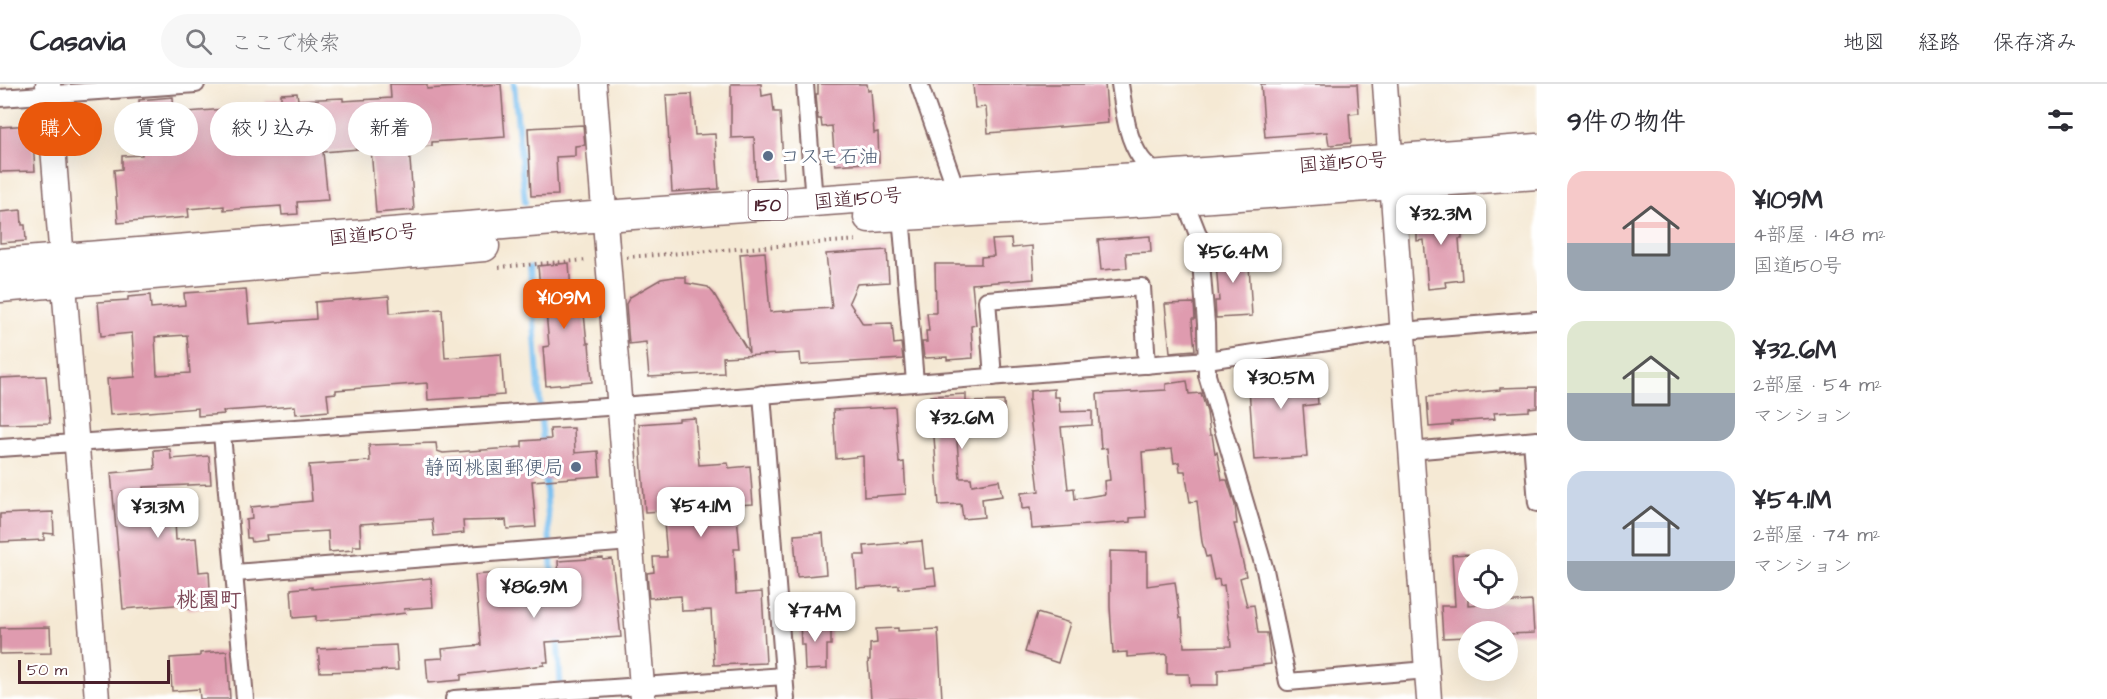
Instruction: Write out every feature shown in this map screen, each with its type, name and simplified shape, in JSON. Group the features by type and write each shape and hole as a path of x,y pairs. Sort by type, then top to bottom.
{"highway":[{"name":"国道150号","path":"0,286 64,271 607,237 902,226 1184,199 1537,149"},
{"name":"国道150号","path":"607,237 814,202 956,189 1158,175 1392,171 1537,174"},
{"name":"国道150号","path":"0,264 64,271"}],"street":[{"path":"0,98 49,89 196,84"},
{"path":"594,84 642,692"},
{"path":"805,84 814,202"},
{"path":"919,84 956,189"},
{"path":"1119,84 1132,141 1141,159 1158,175"},
{"path":"1385,84 1429,699"},
{"path":"49,89 97,699"},
{"path":"1184,199 1199,237 1207,375 1265,570 1288,682 1426,670"},
{"path":"902,226 915,382"},
{"path":"993,377 987,300 1142,287 1148,365"},
{"path":"0,448 621,406 1148,365 1207,360 1402,331 1537,320"},
{"path":"762,394 786,699"},
{"path":"222,434 236,573 245,699"},
{"path":"1410,451 1535,440 1537,502"},
{"path":"236,573 631,542"},
{"path":"454,699 642,692 785,676"}],"path":[{"path":"489,267 607,237 902,226"}],"building":[{"path":"390,84 427,84 427,89 501,84 505,137 432,142 432,102 348,102 348,150 336,151 336,102 265,102 281,100 281,94 297,93 298,100 343,98 343,101 391,98"},
{"path":"731,84 761,84 762,96 772,94 774,112 780,112 784,178 756,180 754,137 731,138"},
{"path":"818,84 867,84 868,91 871,90 874,133 878,132 879,162 835,165 832,126 822,127 821,119 818,119 816,94 818,94"},
{"path":"973,84 1105,84 1108,123 988,133 986,107 975,108"},
{"path":"1261,84 1357,84 1359,113 1349,114 1351,143 1329,145 1327,132 1265,137"},
{"path":"692,94 695,135 715,134 719,189 672,192 666,95"},
{"path":"173,97 173,102 139,102 139,100"},
{"path":"210,110 210,156 323,156 328,200 297,202 298,214 282,215 281,206 224,210 224,206 188,209 189,217 118,223 114,170 122,169 122,156 198,156 198,111"},
{"path":"583,125 585,145 575,146 575,156 556,157 558,195 531,196 528,128"},
{"path":"18,126 18,156 34,156 35,171 0,172 0,127"},
{"path":"372,156 410,156 414,210 376,213"},
{"path":"21,210 26,241 0,243 0,212"},
{"path":"1461,210 1462,239 1459,239 1462,280 1445,282 1446,287 1428,289 1424,240 1417,241 1417,213"},
{"path":"1150,236 1151,252 1126,253 1127,268 1101,270 1098,240"},
{"path":"1011,239 1012,248 1032,246 1034,279 972,284 976,325 971,326 973,358 947,360 947,357 924,358 922,342 927,342 926,331 929,331 927,313 936,313 935,264 981,264 981,257 994,256 992,240"},
{"path":"1248,248 1252,316 1216,318 1215,301 1219,301 1215,250"},
{"path":"887,250 889,282 857,284 849,302 863,324 892,323 894,344 901,343 903,359 801,365 800,353 723,357 724,373 649,377 646,342 629,344 626,304 630,297 661,279 686,277 686,283 708,287 749,353 740,254 765,252 770,312 832,308 826,254"},
{"path":"569,263 572,305 583,304 592,382 546,386 543,347 549,346 545,300 541,300 538,266"},
{"path":"246,289 249,324 316,319 315,302 389,296 390,313 442,309 445,358 501,354 504,395 428,400 427,383 336,390 336,393 327,394 329,411 296,414 295,406 223,411 224,414 198,416 198,408 110,415 107,379 135,377 132,333 101,336 98,302 128,300 128,297 150,295 151,308 185,305 184,293","holes":["187,335 190,373 157,375 155,337"]},
{"path":"1194,303 1195,319 1192,319 1195,350 1170,352 1165,304"},
{"path":"1315,363 1318,404 1303,406 1307,457 1254,460 1248,374 1287,369 1286,364"},
{"path":"46,376 50,423 0,424 0,378"},
{"path":"1187,381 1189,394 1201,393 1222,480 1227,480 1235,505 1237,524 1234,524 1246,576 1240,578 1247,606 1254,605 1258,633 1267,633 1271,664 1218,670 1218,685 1190,685 1189,674 1167,674 1167,654 1127,657 1127,652 1113,653 1110,551 1147,552 1147,586 1175,582 1180,618 1182,618 1184,647 1231,646 1224,585 1220,586 1219,579 1214,580 1209,556 1206,557 1202,542 1197,501 1190,502 1185,471 1180,471 1179,462 1174,463 1172,449 1142,452 1146,517 1130,518 1130,522 1032,529 1030,508 1022,509 1021,493 1039,491 1028,400 1030,400 1030,391 1054,389 1054,397 1059,397 1060,412 1092,411 1092,425 1061,427 1068,489 1074,488 1075,499 1105,494 1104,481 1110,480 1107,448 1101,449 1097,394 1166,390 1166,384"},
{"path":"1537,387 1537,407 1529,408 1529,411 1494,413 1495,419 1452,422 1452,425 1429,427 1427,397 1500,390 1500,388"},
{"path":"966,394 966,402 1004,401 1005,426 956,429 960,478 971,478 972,485 999,480 1002,496 982,499 984,517 963,519 961,504 939,505 931,396"},
{"path":"895,407 899,463 904,462 906,494 864,497 863,456 836,459 833,410"},
{"path":"695,418 699,465 728,463 729,468 750,466 753,504 736,505 740,549 734,549 736,594 762,592 766,663 714,665 711,610 682,611 681,596 649,598 647,573 654,572 653,557 667,557 663,511 645,512 639,424"},
{"path":"574,428 575,453 598,451 600,476 532,481 536,527 507,529 506,520 463,521 464,533 434,536 432,519 360,524 361,546 353,546 353,550 329,552 328,531 266,535 267,540 252,542 251,538 247,538 246,520 252,519 251,507 312,501 309,465 370,461 369,445 436,443 437,451 443,453 522,447 522,441 551,439 550,429"},
{"path":"170,449 171,459 209,456 211,484 143,487 146,521 175,520 176,540 196,538 199,572 209,571 211,608 188,609 188,604 123,609 111,473 155,469 154,450"},
{"path":"53,512 54,534 44,533 44,540 0,542 0,514"},
{"path":"823,533 826,574 797,577 794,535"},
{"path":"922,541 925,569 934,568 936,585 899,589 899,585 857,588 855,555 865,555 864,546"},
{"path":"1452,555 1458,555 1458,609 1518,609 1518,602 1532,601 1534,633 1518,634 1518,621 1458,621 1458,637 1443,638 1441,606 1455,606"},
{"path":"603,558 603,560 612,559 621,637 546,642 548,662 544,662 544,665 461,675 461,680 428,683 426,659 443,658 442,649 481,645 475,575 508,572 509,583 559,579 558,561"},
{"path":"431,578 433,607 404,609 405,613 382,616 316,621 316,616 293,618 291,589"},
{"path":"1037,613 1070,623 1058,663 1025,652"},
{"path":"800,618 825,618 825,628 831,628 831,645 827,645 827,669 805,670"},
{"path":"50,627 51,653 0,654 0,628"},
{"path":"898,628 898,631 938,629 942,699 871,699 868,660 870,660 870,644 877,643 876,629"},
{"path":"396,645 398,670 320,672 318,649"},
{"path":"227,651 230,699 200,699 199,689 172,691 170,658"}],"waterway":[{"path":"514,84 525,202"},
{"path":"530,267 543,446"},
{"path":"545,474 553,586"},
{"path":"557,635 561,691"}],"place":[{"name":"コスモ石油","path":"768,156"},
{"name":"静岡桃園郵便局","path":"576,467"}],"district":[{"name":"桃園町","path":"209,599"}]}
